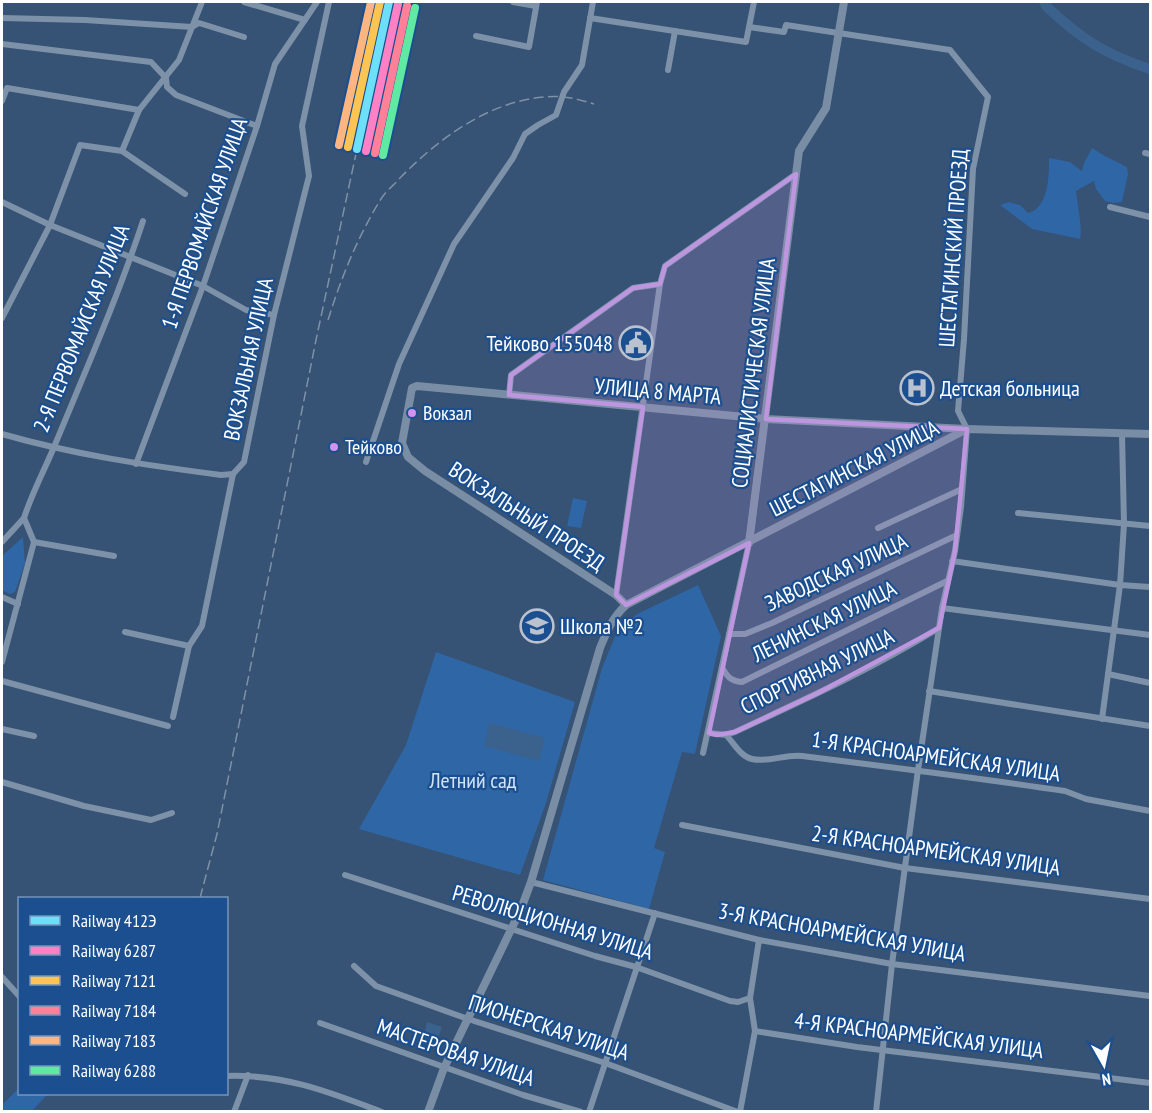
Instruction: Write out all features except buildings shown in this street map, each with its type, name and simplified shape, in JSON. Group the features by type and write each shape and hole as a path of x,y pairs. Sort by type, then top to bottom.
{"street":[{"path":"122,151 139,110 179,60 202,2"},
{"path":"244,2 305,20"},
{"name":"1-Я ПЕРВОМАЙСКАЯ УЛИЦА","path":"136,464 203,286 257,126 275,64 317,2"},
{"name":"ВОКЗАЛЬНАЯ УЛИЦА","path":"173,717 189,646 202,626 233,474 244,462 274,315 309,176 302,126 329,2"},
{"path":"476,36 529,47 537,4 513,2"},
{"path":"366,462 399,364 453,244 511,160 525,134 556,115 564,93 582,65 592,2"},
{"path":"590,18 746,42 754,2"},
{"name":"СОЦИАЛИСТИЧЕСКАЯ УЛИЦА","path":"703,753 749,543 799,151 826,108 844,2"},
{"path":"2,18 85,20 192,27 199,23 244,37"},
{"path":"749,27 784,32 786,25 838,32"},
{"path":"668,70 675,31"},
{"name":"ШЕСТАГИНСКИЙ ПРОЕЗД","path":"838,32 950,50 988,97 973,169 958,411 967,429"},
{"path":"2,44 151,62 166,78 167,87 176,95 257,126"},
{"path":"2,101 7,88 139,110"},
{"path":"2,318 50,225 80,145 122,151 185,194"},
{"path":"616,595 660,284 665,266 796,174"},
{"path":"2,202 50,225 203,286 246,310 274,315"},
{"path":"1110,207 1150,217"},
{"name":"2-Я ПЕРВОМАЙСКАЯ УЛИЦА","path":"24,518 131,258 143,220"},
{"path":"509,395 511,375 633,288 660,284"},
{"name":"УЛИЦА 8 МАРТА","path":"408,457 402,443 410,391 417,386 766,419 967,429"},
{"name":"ШЕСТАГИНСКАЯ УЛИЦА","path":"626,606 967,429 1000,428 1150,434"},
{"path":"876,1112 892,964 929,691 942,608 957,535 967,429"},
{"path":"2,434 53,449 136,464 221,475 233,474"},
{"path":"1102,719 1120,585 1124,524 1122,434"},
{"name":"ВОКЗАЛЬНЫЙ ПРОЕЗД","path":"408,457 616,595 626,606"},
{"path":"878,528 962,489"},
{"path":"1018,513 1150,526"},
{"path":"2,542 24,518 34,542 2,662"},
{"name":"ЗАВОДСКАЯ УЛИЦА","path":"729,634 746,634 772,623 957,535"},
{"path":"34,542 114,556"},
{"path":"952,561 1120,585 1150,587"},
{"name":"ЛЕНИНСКАЯ УЛИЦА","path":"722,667 726,676 733,681 742,682 947,581"},
{"path":"2,597 18,604"},
{"path":"428,1112 444,1068 513,930 531,882 600,648 612,620 626,606"},
{"path":"942,608 1150,635"},
{"name":"СПОРТИВНАЯ УЛИЦА","path":"709,733 726,735 818,693 939,627"},
{"path":"124,632 189,646"},
{"path":"1108,674 1150,683"},
{"path":"2,681 168,726"},
{"path":"929,691 1150,726"},
{"path":"2,729 34,736"},
{"name":"1-Я КРАСНОАРМЕЙСКАЯ УЛИЦА","path":"726,735 743,755 751,759 799,756 918,770 1065,791 1086,799 1150,811"},
{"path":"2,783 84,806 151,820 172,813"},
{"name":"2-Я КРАСНОАРМЕЙСКАЯ УЛИЦА","path":"682,825 905,868 1150,899"},
{"name":"РЕВОЛЮЦИОННАЯ УЛИЦА","path":"345,875 595,956 636,967 730,1001 738,1002 750,998"},
{"name":"3-Я КРАСНОАРМЕЙСКАЯ УЛИЦА","path":"531,882 759,940 892,964 1150,996"},
{"path":"588,1112 655,913"},
{"path":"739,1112 755,1031 750,998 759,940"},
{"name":"ПИОНЕРСКАЯ УЛИЦА","path":"354,966 376,986 739,1112"},
{"path":"2,977 18,995"},
{"name":"МАСТЕРОВАЯ УЛИЦА","path":"320,1023 444,1068 580,1112"},
{"name":"4-Я КРАСНОАРМЕЙСКАЯ УЛИЦА","path":"755,1031 856,1047 1150,1083"},
{"path":"234,1112 248,1075"},
{"path":"228,1076 274,1077 382,1112"}],"highlighted area":[{"path":"796,174 766,419 967,429 955,551 939,628 818,693 735,732 717,735 709,733 749,543 626,605 616,595 643,407 509,395 511,375 633,288 660,284 665,266"}],"green space":[{"path":"1092,148 1127,167 1128,174 1122,202 1105,201 1096,189 1094,181 1076,191 1080,239 1032,229 1000,205 1009,202 1020,205 1028,213 1035,210 1044,198 1049,173 1049,158 1070,162 1082,171"},
{"path":"573,498 587,501 581,528 567,526"},
{"path":"23,537 25,563 15,592 10,594 2,590 2,556"},
{"path":"698,585 721,636 695,754 682,752 654,848 665,852 649,909 543,880 602,668 616,634 637,614"},
{"name":"Летний сад","path":"436,652 575,702 546,803 520,875 359,829 406,745"},
{"path":"18,1089 18,1095 47,1095 32,1111 2,1111 2,1105"}],"shaded area":[{"path":"490,723 545,738 539,761 484,746"},
{"path":"427,1022 442,1027 436,1044 423,1041"}],"waterway":[{"path":"1044,2 1059,18 1094,44 1150,69"}],"railway":[{"path":"328,320 351,258 381,199 431,149 466,124 504,106 524,100 558,97 594,104"},
{"path":"200,897 217,834 316,340 357,149"}],"rail line":[{"name":"7183","path":"339,145 371,2"},
{"name":"7121","path":"348,147 380,2"},
{"name":"412Э","path":"357,149 389,2"},
{"name":"6287","path":"366,151 398,4"},
{"name":"7184","path":"375,153 407,6"},
{"name":"6288","path":"383,155 415,8"}],"place":[{"name":"Тейково 155048","path":"636,343"},
{"name":"Детская больница","path":"917,388"},
{"name":"Вокзал","path":"412,413"},
{"name":"Тейково","path":"334,447"},
{"name":"Школа №2","path":"537,626"}]}
